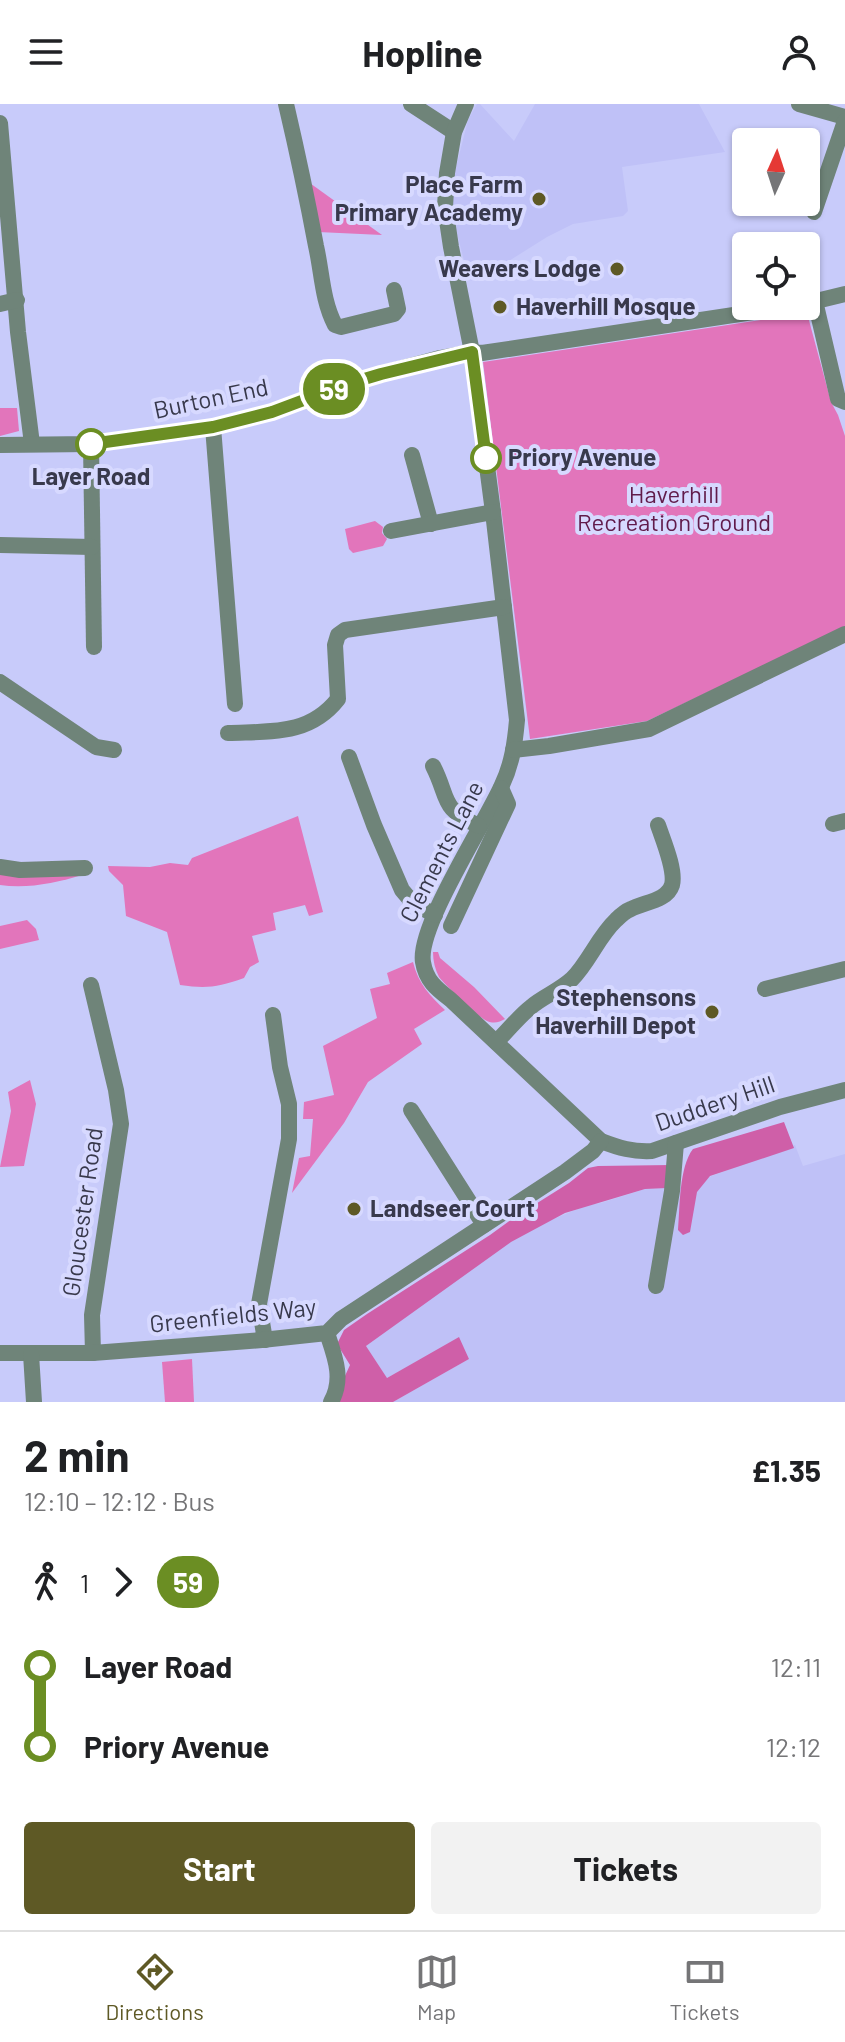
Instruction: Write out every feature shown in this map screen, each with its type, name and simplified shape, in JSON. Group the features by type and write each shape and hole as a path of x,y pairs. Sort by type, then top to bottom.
{"street":[{"path":"286,104 328,312 335,325 341,327 394,314 398,309 394,290"},
{"path":"411,104 454,132"},
{"name":"Clements Lane","path":"466,104 454,132 445,207 472,352 517,720 510,765 501,788 435,915 423,943 422,960 431,984 601,1141"},
{"path":"799,104 845,119 820,194"},
{"path":"0,123 8,302 18,332 32,444"},
{"path":"820,300 845,294"},
{"name":"Burton End","path":"0,445 91,444 213,427 272,412 381,374 472,352 732,315"},
{"path":"815,320 838,399 845,402"},
{"path":"213,427 235,704"},
{"path":"91,444 94,647"},
{"path":"412,455 431,524"},
{"path":"391,531 493,512"},
{"path":"0,545 92,547"},
{"path":"228,733 293,729 318,718 331,708 338,699 335,645 338,635 345,630 504,607"},
{"path":"513,750 649,729 845,634"},
{"path":"0,682 96,747 114,750"},
{"path":"349,757 402,890 413,903 435,915"},
{"path":"433,766 452,809 460,817 479,826"},
{"path":"451,926 508,804 501,788"},
{"path":"496,1042 532,1005 573,978 617,919 670,891 673,874 660,855 658,825"},
{"path":"0,867 20,870 85,868"},
{"path":"765,989 845,969"},
{"name":"Gloucester Road","path":"91,985 121,1124 92,1315 93,1353"},
{"path":"265,1340 259,1304 289,1139 289,1104 273,1015"},
{"name":"Duddery Hill","path":"601,1141 636,1152 652,1151 780,1107 845,1090"},
{"path":"411,1110 484,1225"},
{"name":"Greenfields Way","path":"0,1353 93,1353 327,1333 341,1319 565,1172 601,1141"},
{"path":"656,1286 676,1163 676,1143"},
{"path":"327,1333 338,1368 336,1394 331,1402"},
{"path":"31,1354 34,1402"}],"shaded area":[{"name":"Place Farm Primary Academy","path":"477,104 514,141 535,104 699,104 725,152 622,167 628,211 623,216 573,224 477,281 469,280 452,214 451,187 468,120"},
{"path":"784,1122 794,1148 710,1176 697,1192 690,1232 683,1235 678,1230 681,1188 685,1166 693,1149"},
{"path":"795,1145 803,1166 845,1154 845,1402 393,1402 469,1359 459,1338 387,1378 366,1346 499,1249 537,1226 587,1205 645,1189 682,1187"},
{"path":"671,1165 667,1188 645,1189 565,1213 511,1242 366,1346 387,1378 459,1337 469,1359 393,1402 333,1402 350,1365 337,1344 344,1330 588,1168"}],"green space":[{"path":"307,181 382,235 318,232"},
{"name":"Haverhill Recreation Ground","path":"761,320 809,320 831,402 845,436 845,627 647,721 530,739 483,362"},
{"path":"0,408 17,408 19,431 0,436"},
{"path":"375,521 383,527 382,533 387,539 383,546 353,553 349,549 345,529"},
{"path":"298,816 323,912 309,916 305,905 273,913 276,930 252,936 259,962 250,967 244,978 212,986 180,985 167,932 126,916 123,885 108,866 188,865 192,858"},
{"path":"0,871 82,875 41,884 10,886 0,885"},
{"path":"27,920 36,929 39,940 0,949 0,926"},
{"path":"433,952 438,952 440,958 505,1019 487,1021 462,1001 439,977"},
{"path":"413,962 425,989 445,1010 414,1029 422,1044 368,1082 344,1123 292,1193 299,1158 310,1156 313,1119 303,1119 304,1102 334,1095 323,1046 377,1018 370,989 390,984 387,973"},
{"path":"30,1080 36,1104 24,1166 0,1167 11,1111 8,1092"},
{"path":"192,1359 194,1402 165,1402 162,1362"}],"bus line":[{"name":"59","path":"91,444 213,427 272,412 381,374 472,352 486,458"}],"place":[{"name":"Place Farm Primary Academy","path":"539,199"},
{"name":"Weavers Lodge","path":"617,269"},
{"name":"Haverhill Mosque","path":"500,307"},
{"name":"Layer Road","path":"91,444"},
{"name":"Priory Avenue","path":"486,458"},
{"name":"Stephensons Haverhill Depot","path":"712,1012"},
{"name":"Landseer Court","path":"354,1209"}]}
